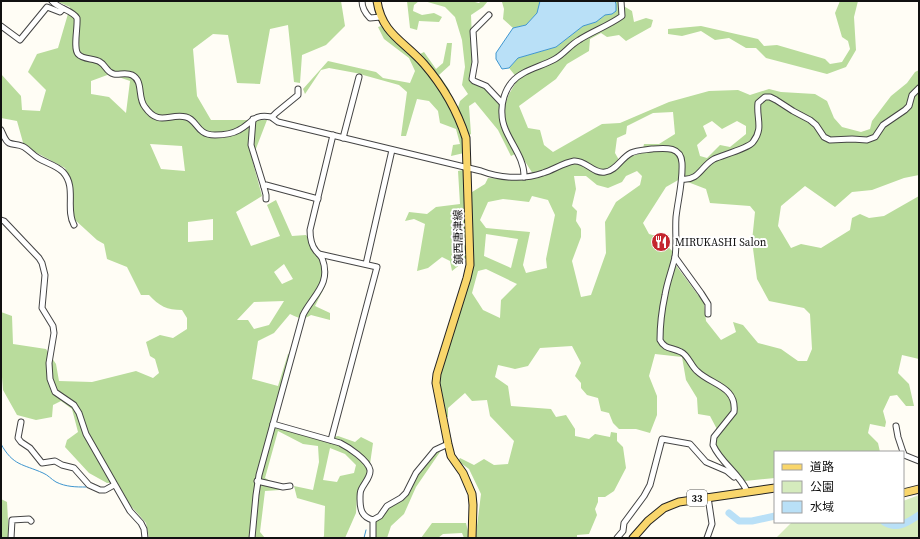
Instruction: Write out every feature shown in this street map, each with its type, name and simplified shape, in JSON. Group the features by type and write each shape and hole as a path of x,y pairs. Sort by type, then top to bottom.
{"main road":[{"name":"鎮西唐津線","path":"378,1 381,17 392,34 425,65 453,105 466,138 470,265 468,278 437,374 436,383 451,456 463,473 472,494 472,538"},
{"name":"33","path":"633,538 648,520 664,508 679,502 745,488 774,488"},
{"path":"904,493 919,489"}],"street":[{"path":"52,1 63,9 75,14 77,18 75,48 78,54 82,57 100,62 114,74 127,73 133,75 139,85 142,104 156,117 161,119 188,118 192,120 199,130 205,133 215,135 229,134 240,130 252,119 259,117 272,118 278,122 491,175 533,176 575,161 583,162 597,171 606,172 614,169 632,152 667,148 680,154 682,158 682,179 676,222 675,257 664,296 660,340 662,345 669,349 680,351 698,372 728,391 734,412 714,437 713,445 714,449 740,478 745,488"},
{"path":"362,1 366,15 370,18 381,17"},
{"path":"524,176 524,168 504,125 501,115 502,103 511,83 519,76 564,54 577,41 622,16 621,1"},
{"path":"1,26 20,40 47,7 60,12 63,9"},
{"path":"489,15 473,31 474,62 472,79 486,86 502,103"},
{"path":"343,138 359,77"},
{"path":"272,118 298,95 298,88"},
{"path":"682,179 692,179 698,175 712,160 726,153 747,147 753,142 759,128 757,109 760,100 770,97 776,100 793,112 810,120 816,125 824,137 830,140 867,140 875,136 883,125 906,110 909,106 912,95 919,88"},
{"path":"252,119 251,145 264,187 266,200"},
{"path":"1,130 9,144 18,144 24,147 38,158 64,172 68,180 71,193 70,209 74,226"},
{"path":"252,538 257,481 303,315 316,297 323,282 323,264 319,254 312,245 310,236 333,135"},
{"path":"366,264 392,150"},
{"path":"264,187 269,186 318,199"},
{"path":"1,220 4,221 32,250 42,263 45,275 42,308 53,326 54,333 49,363 50,379 55,392 74,405 86,434 114,485 130,511 141,523 144,529 145,538"},
{"path":"319,254 377,267 331,440"},
{"path":"675,257 702,293 708,304 708,314"},
{"path":"21,422 18,438 30,448 42,463 54,461 74,468 89,485 100,490 105,490 114,485"},
{"path":"273,424 331,440 348,447 368,466 370,474 361,490 360,506 361,512 373,520"},
{"path":"896,426 903,451"},
{"path":"616,538 623,531 624,523 644,496 650,485 662,439 690,444 706,462 727,471 745,488"},
{"path":"373,520 380,516 387,506 401,498 406,493 409,484 430,456 436,450 448,444"},
{"path":"904,455 919,460"},
{"path":"257,481 283,487 290,486"},
{"path":"707,538 712,524 708,497"},
{"path":"11,538 12,520 29,519 31,521"},
{"path":"373,520 373,538"}],"green space":[{"path":"56,1 341,1 345,26 326,45 302,55 300,83 294,82 288,25 270,29 260,84 237,83 228,35 213,34 193,49 197,96 211,120 267,120 252,159 262,196 236,212 251,246 280,236 267,205 276,200 292,236 306,235 326,262 325,286 315,306 330,313 330,320 311,315 305,318 300,318 290,314 274,333 258,341 252,379 278,386 288,354 291,353 272,423 325,439 338,436 355,442 361,437 373,443 368,478 357,496 356,513 345,538 323,538 325,506 297,498 294,486 313,490 319,462 318,446 303,444 278,431 265,478 281,487 280,490 265,491 260,532 265,538 149,538 146,523 130,505 117,482 107,483 89,473 65,447 67,440 78,432 72,409 61,401 53,405 52,417 36,420 17,415 3,390 1,377 1,312 12,316 13,344 46,349 56,364 59,381 92,382 136,371 153,378 159,373 155,359 150,356 146,342 160,335 173,338 187,329 187,318 182,310 168,308 160,305 149,295 141,295 127,267 107,259 104,244 97,240 74,219 72,183 65,168 24,146 17,121 1,118 1,74 21,96 22,110 40,111 46,90 28,72 37,54 58,48 70,7","holes":["110,74 130,81 126,113 109,97 91,94 91,81","150,144 182,146 185,171 161,169","213,219 213,240 188,242 188,222","284,264 293,279 282,284 274,272","284,301 269,325 254,329 248,320 237,320 254,302","330,448 345,454 356,465 354,473 340,476 337,482 323,480"]},
{"path":"407,1 419,1 414,5 413,11 422,15 434,13 442,17 439,22 419,21 417,30 410,28"},
{"path":"424,1 471,1 479,3 481,1 488,1 483,7 471,15 473,63 470,80 484,88 504,108 509,94 518,79 509,68 518,58 556,47 583,26 596,22 605,15 616,4 615,1 618,1 620,4 632,11 634,22 646,18 653,20 651,27 626,41 619,35 607,37 601,33 590,39 589,51 567,64 556,79 519,106 528,128 540,130 544,145 553,152 602,124 620,123 669,102 709,91 738,90 750,95 769,89 781,92 815,94 827,101 834,118 842,127 861,132 870,129 872,121 891,96 907,83 915,72 919,70 919,175 904,178 872,190 852,192 835,207 805,186 781,206 778,226 791,248 801,244 821,248 850,230 852,218 860,214 869,218 884,216 919,196 919,359 902,355 898,373 909,384 914,406 906,406 897,395 890,396 883,411 886,422 885,427 870,424 868,433 878,443 880,451 774,451 774,478 745,481 715,446 715,439 719,433 710,416 698,414 697,398 686,380 682,357 655,354 649,376 657,396 657,415 650,433 636,429 619,429 613,423 609,413 601,411 598,398 587,395 581,388 581,383 575,376 581,363 572,346 540,348 528,366 515,369 498,365 495,377 508,386 511,406 551,409 556,417 566,415 575,429 575,436 589,439 595,434 610,437 611,432 617,433 617,441 623,447 626,468 614,491 605,497 598,497 598,502 595,509 597,515 589,534 577,535 577,538 464,538 462,533 443,534 438,538 421,538 432,523 466,523 469,535 476,534 481,494 469,469 458,461 460,458 474,465 484,459 494,465 508,464 514,441 490,416 487,400 472,401 465,393 448,408 448,417 443,417 438,387 439,372 471,275 467,259 452,271 450,261 442,257 428,268 417,271 425,224 414,219 405,221 409,212 427,214 436,207 460,204 458,171 463,170 464,197 485,184 488,178 529,180 533,174 519,152 511,156 498,130 475,102 469,106 471,134 463,138 464,153 451,156 453,145 460,144 456,129 440,123 438,111 429,101 417,99 406,136 401,136 407,92 399,85 356,73 329,68 321,70 305,94 303,89 328,61 376,72 383,78 410,83 415,71 409,58 384,39 378,27 381,26 395,42 414,57 424,52 436,69 443,63 447,43 452,43 450,65 439,75 450,91 444,97 456,114 460,101 468,94 462,85 465,67 462,40 455,17 445,7","holes":["673,112 675,134 659,144 644,144 642,153 619,160 615,153 617,138 626,134 627,126 653,113","712,121 722,129 737,121 746,126 746,134 730,147 720,145 707,158 700,156 697,145 707,136 703,126","637,171 642,176 640,185 616,202 605,222 606,253 591,295 581,297 572,261 581,237 581,229 576,221 577,211 572,206 576,189 574,176 586,176 597,185 608,188 622,182 626,176","680,179 706,189 710,203 750,206 755,212 752,241 757,279 769,301 804,308 810,314 812,349 807,361 798,361 781,349 758,343 743,325 733,322 736,332 721,340 706,321 704,303 672,260 673,252 659,237 649,234 643,223 666,187","532,196 548,200 555,215 546,259 547,268 526,273 523,265 530,232 486,228 480,220 488,202 503,199 529,202","486,234 518,239 511,268 484,256","486,269 517,284 501,300 500,318 483,310 472,293 478,271"]},
{"path":"499,1 540,1 537,13 526,25 513,28 503,19 504,9 502,2"},
{"path":"840,1 858,1 854,17 856,50 846,67 827,74 766,58 756,48 746,48 729,38 715,40 701,31 682,36 668,34 668,29 701,26 758,39 764,46 777,45 825,59 830,64 842,62 850,49 848,41 842,37 835,13"},
{"path":"436,451 440,452 416,487 404,514 391,526 387,538 375,538 375,522 382,518 388,508 406,498 416,478"},
{"path":"919,495 919,538 776,538 791,523 904,523 904,501"},
{"path":"1,499 7,502 9,538 1,538"}],"water":[{"path":"540,1 615,1 616,11 612,14 605,15 596,22 583,26 556,47 518,58 509,68 502,69 496,59 496,53 513,28 526,25 537,13"}],"waterway":[{"path":"1,444 5,451 14,460 45,474 54,481 64,485 86,487"},
{"path":"729,513 739,521 752,521 774,516"},
{"path":"886,523 898,525 906,523 919,515"},
{"path":"364,538 366,530"}],"place":[{"name":"MIRUKASHI Salon","path":"661,242"}]}
